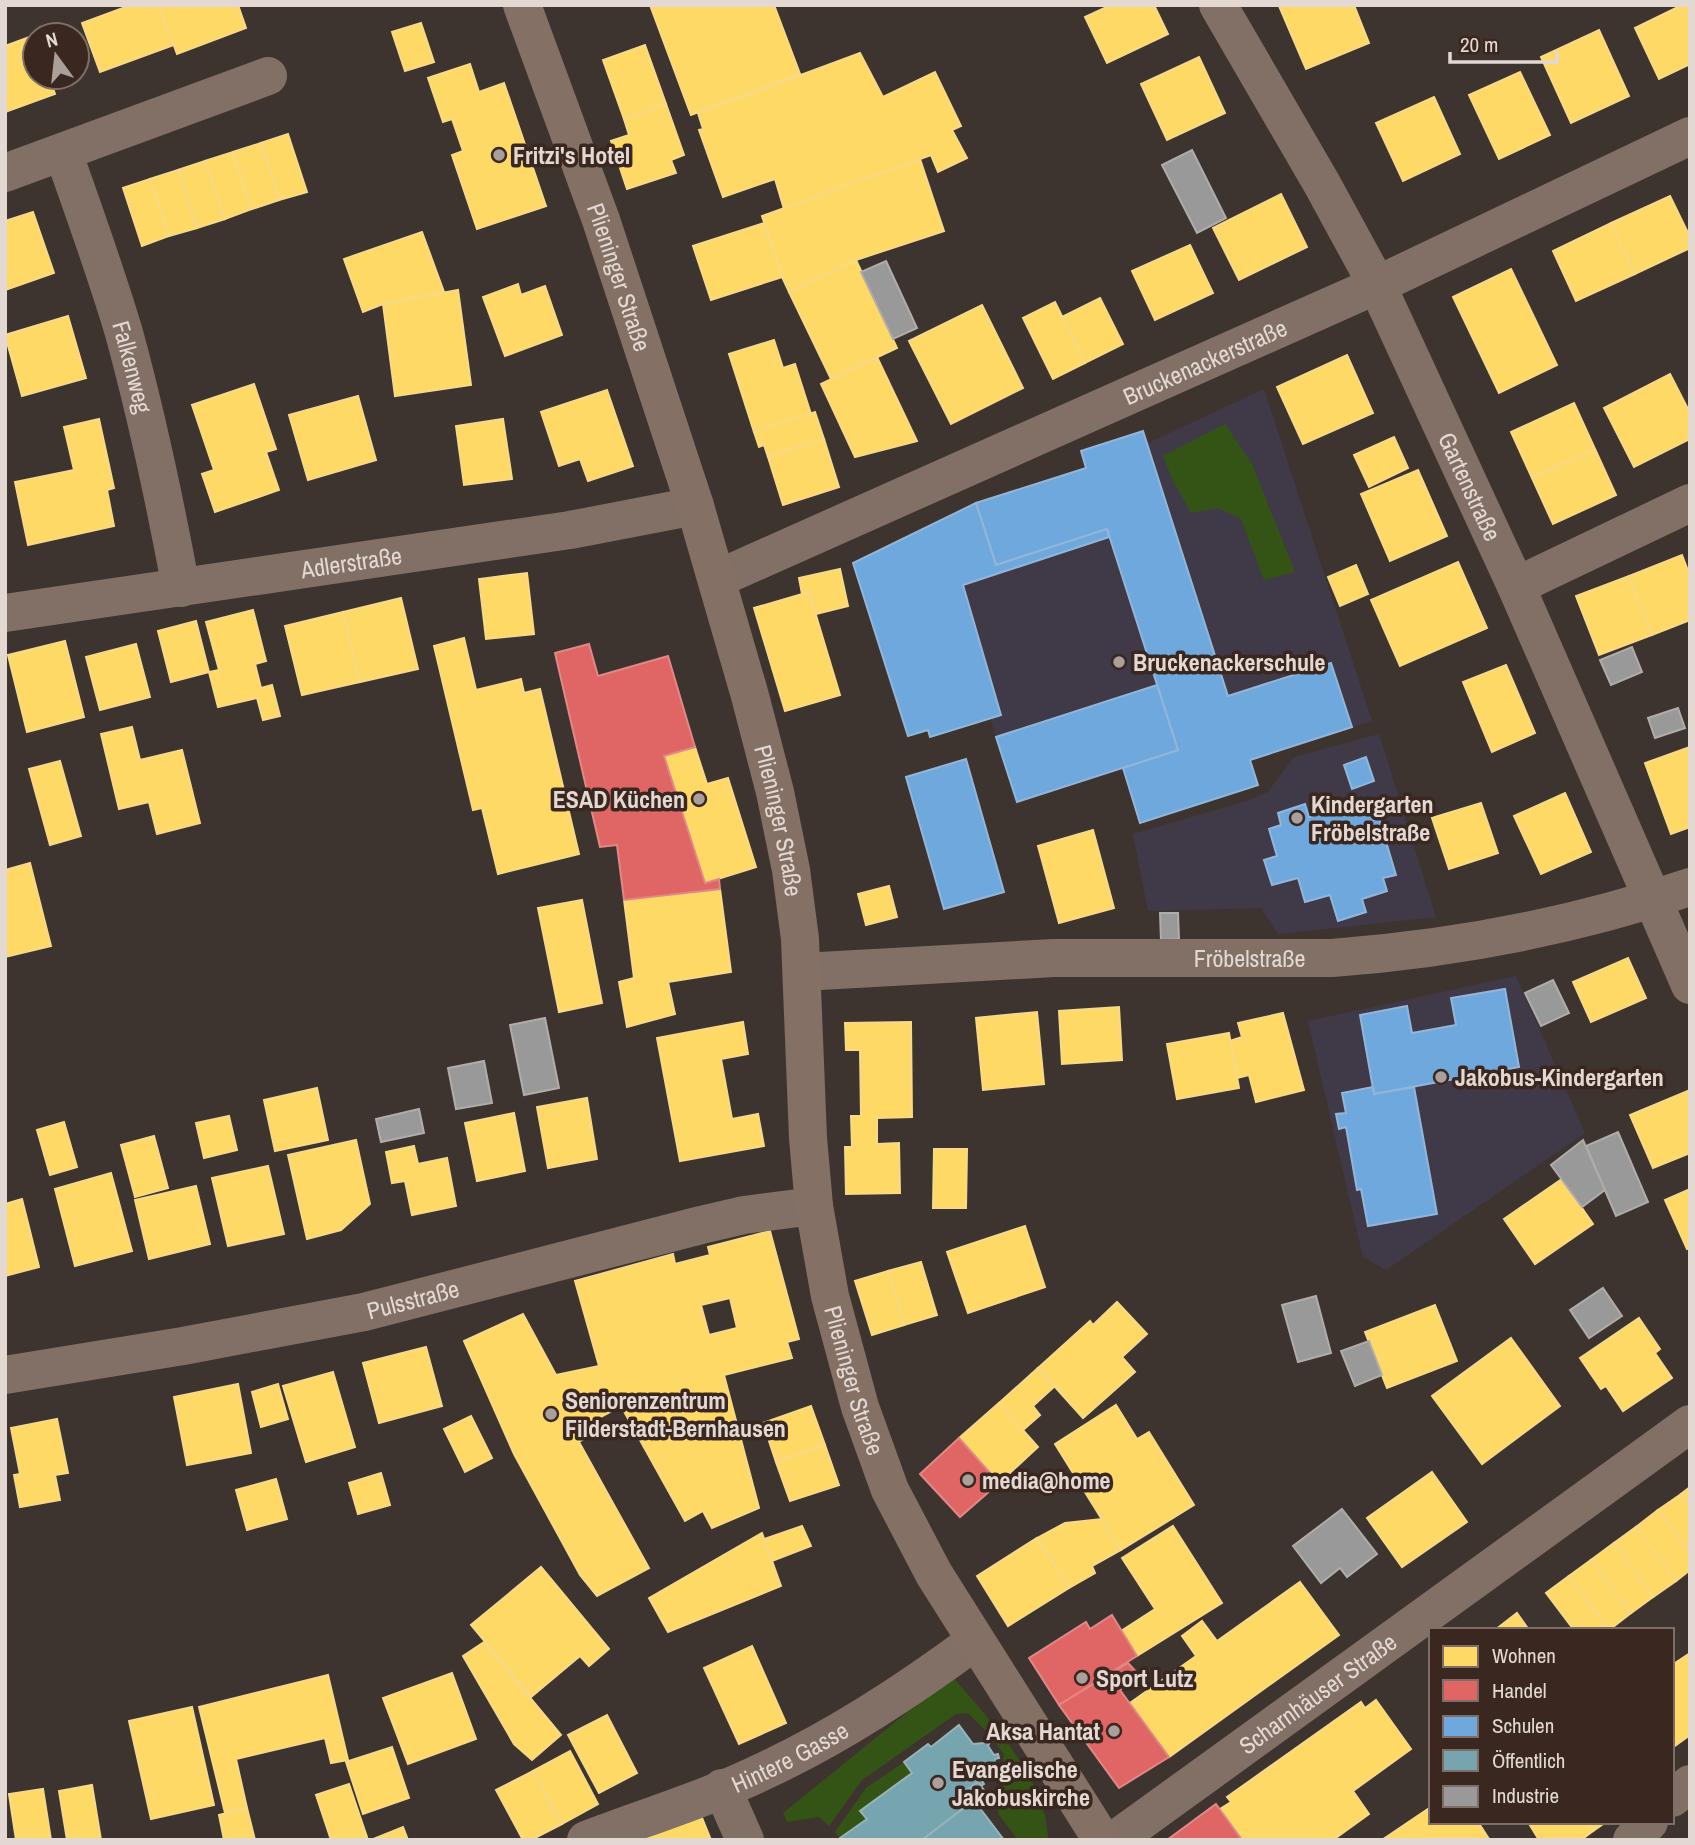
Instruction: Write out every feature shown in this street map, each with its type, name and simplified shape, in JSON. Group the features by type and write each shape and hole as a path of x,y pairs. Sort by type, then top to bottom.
{"main road":[{"name":"Plieninger Straße","path":"530,8 695,506 750,696 785,838 796,902 802,972 808,1138 814,1206 836,1321 860,1407 890,1490 906,1523 975,1640 1102,1840"}],"street":[{"name":"Gartenstraße","path":"1218,5 1377,285 1516,586 1690,985"},
{"path":"5,173 268,76"},
{"name":"Bruckenackerstraße","path":"716,579 1377,285 1690,136"},
{"name":"Falkenweg","path":"63,152 124,334 158,472 181,588"},
{"path":"1516,586 1690,503"},
{"name":"Adlerstraße","path":"5,613 557,532 695,506"},
{"name":"Fröbelstraße","path":"802,972 1054,958 1318,958 1376,955 1571,922 1690,887"},
{"name":"Pulsstraße","path":"5,1375 364,1312 701,1225 744,1215 814,1206"},
{"name":"Scharnhäuser Straße","path":"1115,1840 1690,1424"},
{"name":"Hintere Gasse","path":"586,1840 764,1772 866,1717 915,1685 975,1640"},
{"path":"1674,1796 1690,1784"},
{"path":"722,1788 745,1840"},
{"path":"1632,1840 1647,1824"}],"shaded area":[{"name":"Bruckenackerschule","path":"1264,389 1372,721 1250,760 1258,785 1140,823 1123,768 1017,802 990,718 930,737 927,730 908,736 853,563 976,503 1086,468 1081,451 1143,431 1148,443"},
{"name":"Kindergarten Fröbelstraße","path":"1379,734 1436,917 1278,934 1261,908 1148,911 1133,834 1247,801 1268,792 1294,757"},
{"name":"Jakobus-Kindergarten","path":"1516,976 1585,1133 1386,1270 1363,1257 1308,1021"}],"green space":[{"path":"1225,424 1252,464 1295,572 1264,580 1241,519 1219,508 1191,513 1173,481 1163,456"},
{"path":"952,1676 1014,1751 1027,1772 1038,1794 1048,1840 1018,1840 999,1815 997,1807 1004,1754 968,1713 956,1714 862,1780 829,1826 819,1817 787,1822 783,1813"},
{"path":"904,1762 912,1773 861,1811 867,1819 840,1838 835,1832 866,1788"}],"building: Wohnen":[{"path":"131,5 159,5 174,45 100,72 91,48 91,21 87,21"},
{"path":"159,5 238,5 246,28 177,54"},
{"path":"650,5 774,5 800,74 691,115"},
{"path":"1111,5 1154,5 1168,34 1107,63 1085,17"},
{"path":"1354,5 1369,43 1306,69 1279,6"},
{"path":"1682,5 1690,5 1690,64 1659,79 1635,28"},
{"path":"421,23 434,62 405,71 392,32"},
{"path":"1599,30 1629,96 1571,123 1541,57"},
{"path":"21,40 21,91 54,91 55,94 5,112 5,46"},
{"path":"645,45 666,104 624,119 603,60"},
{"path":"860,53 883,97 935,72 961,126 952,130 967,158 938,172 931,155 784,209 775,179 723,197 699,130 703,129 698,113"},
{"path":"1199,57 1225,113 1167,140 1141,84"},
{"path":"470,64 479,92 504,83 546,206 477,229 452,155 463,151 452,119 443,122 428,78"},
{"path":"1520,72 1550,135 1499,159 1469,95"},
{"path":"1434,97 1460,154 1403,181 1376,123"},
{"path":"666,104 684,155 671,160 676,173 627,189 611,141 629,135 624,119"},
{"path":"288,134 307,192 279,200 261,143"},
{"path":"261,143 279,200 252,209 233,152"},
{"path":"233,152 252,209 225,219 205,161"},
{"path":"920,159 944,231 856,260 789,292 762,216"},
{"path":"205,161 225,219 197,228 178,170"},
{"path":"178,170 197,228 169,236 150,179"},
{"path":"150,179 169,236 142,246 123,188"},
{"path":"1281,194 1307,247 1239,280 1213,228"},
{"path":"1670,196 1690,237 1690,248 1635,274 1611,223"},
{"path":"33,212 54,273 5,290 5,221"},
{"path":"764,223 782,277 711,300 693,246"},
{"path":"1611,223 1635,274 1576,301 1553,251"},
{"path":"422,232 444,292 383,304 363,312 344,259"},
{"path":"1190,245 1213,293 1155,320 1132,271"},
{"path":"856,260 897,348 831,379 789,292"},
{"path":"1511,269 1557,365 1499,393 1453,297"},
{"path":"518,284 521,295 545,286 562,335 505,356 483,297"},
{"path":"458,290 471,385 395,396 383,304"},
{"path":"1100,298 1123,344 1085,363 1062,317"},
{"path":"1055,302 1085,363 1053,379 1023,318"},
{"path":"982,305 1023,388 951,424 909,341"},
{"path":"68,316 86,378 22,396 5,335"},
{"path":"774,340 783,368 795,364 811,414 754,432 729,354"},
{"path":"1347,355 1373,413 1303,444 1277,387"},
{"path":"877,357 917,441 855,457 821,384"},
{"path":"1670,374 1690,413 1690,439 1634,467 1604,408"},
{"path":"254,384 276,449 266,452 279,490 215,512 202,474 214,470 192,405"},
{"path":"607,390 633,466 588,481 580,459 559,466 541,412"},
{"path":"358,396 376,460 308,480 289,415"},
{"path":"1574,403 1595,449 1532,478 1511,432"},
{"path":"815,412 824,439 768,457 764,445 759,447 754,432"},
{"path":"99,419 114,488 107,490 114,526 28,545 15,482 74,470 64,427"},
{"path":"503,419 512,479 464,485 456,426"},
{"path":"1394,437 1408,468 1369,487 1354,455"},
{"path":"824,439 839,487 783,505 768,457"},
{"path":"1595,449 1616,495 1553,524 1532,478"},
{"path":"1418,470 1447,536 1390,561 1361,494"},
{"path":"1682,555 1690,576 1690,620 1652,635 1629,576"},
{"path":"1458,562 1487,628 1400,666 1371,600"},
{"path":"1356,565 1368,594 1340,606 1328,577"},
{"path":"840,569 848,606 816,614 809,592 802,594 799,578"},
{"path":"527,573 534,634 486,639 479,579"},
{"path":"1629,576 1652,635 1599,655 1576,596"},
{"path":"809,592 840,695 785,711 754,608"},
{"path":"401,598 418,669 360,682 343,612"},
{"path":"253,610 266,661 255,664 261,688 272,685 280,716 263,720 257,698 218,707 209,672 219,670 206,622"},
{"path":"343,612 360,682 302,695 285,626"},
{"path":"196,621 209,672 171,682 158,631"},
{"path":"464,638 476,690 521,679 524,693 540,689 579,854 498,874 482,808 473,810 434,646"},
{"path":"65,641 84,717 27,732 8,655"},
{"path":"136,644 150,697 100,710 86,657"},
{"path":"1506,665 1535,733 1492,752 1463,682"},
{"path":"132,727 140,760 182,750 200,823 157,834 149,802 119,809 101,734"},
{"path":"695,747 707,784 728,778 756,867 705,883 664,756"},
{"path":"1690,747 1690,827 1671,834 1645,763"},
{"path":"60,761 81,836 50,845 29,769"},
{"path":"1565,793 1591,852 1541,874 1514,816"},
{"path":"1481,803 1498,853 1449,869 1432,818"},
{"path":"1093,830 1114,908 1059,923 1038,846"},
{"path":"30,863 51,946 5,957 5,870"},
{"path":"889,886 897,917 866,925 858,894"},
{"path":"720,889 731,972 668,982 675,1014 627,1027 619,982 634,978 624,900"},
{"path":"582,900 602,1003 559,1012 538,908"},
{"path":"1628,958 1646,998 1591,1022 1573,982"},
{"path":"1119,1007 1122,1060 1062,1064 1059,1011"},
{"path":"1037,1012 1044,1084 983,1090 976,1018"},
{"path":"1283,1013 1304,1090 1256,1102 1249,1075 1237,1078 1230,1041 1242,1037 1238,1023"},
{"path":"743,1022 748,1054 721,1059 732,1119 758,1114 764,1146 680,1161 657,1038"},
{"path":"911,1022 912,1117 877,1118 877,1144 899,1143 900,1193 846,1194 845,1147 852,1147 851,1116 861,1116 860,1050 846,1050 845,1023"},
{"path":"1229,1033 1239,1088 1177,1099 1167,1044"},
{"path":"317,1088 328,1140 275,1151 264,1100"},
{"path":"1690,1090 1690,1153 1653,1168 1630,1115"},
{"path":"587,1098 597,1159 548,1168 537,1107"},
{"path":"514,1113 525,1171 477,1181 465,1123"},
{"path":"229,1116 237,1150 204,1158 196,1123"},
{"path":"64,1122 77,1167 50,1175 37,1130"},
{"path":"154,1136 168,1188 135,1197 121,1145"},
{"path":"356,1140 370,1204 341,1230 307,1239 288,1155"},
{"path":"414,1146 418,1164 447,1158 456,1206 412,1215 405,1181 392,1183 386,1152"},
{"path":"934,1149 967,1149 966,1208 933,1208"},
{"path":"268,1166 284,1234 228,1246 212,1178"},
{"path":"111,1173 132,1251 75,1266 55,1189"},
{"path":"1562,1179 1593,1224 1535,1264 1504,1219"},
{"path":"196,1186 210,1244 149,1259 135,1200"},
{"path":"1690,1189 1690,1248 1687,1249 1665,1200"},
{"path":"22,1199 39,1267 5,1276 5,1204"},
{"path":"1025,1226 1045,1287 968,1313 947,1252"},
{"name":"Seniorenzentrum Filderstadt-Bernhausen","path":"770,1231 799,1339 787,1342 792,1358 724,1375 759,1508 712,1528 703,1511 685,1521 621,1406 582,1427 587,1437 579,1442 649,1568 597,1596 580,1575 514,1454 464,1341 523,1314 556,1375 599,1366 575,1281 673,1254 675,1264 710,1255 708,1247","holes":["730,1298 737,1328 709,1335 701,1305"]},
{"path":"921,1262 937,1315 904,1325 888,1271"},
{"path":"888,1271 904,1325 872,1335 855,1281"},
{"path":"1117,1302 1147,1334 1122,1357 1135,1372 1083,1418 1038,1368 1090,1321 1093,1325"},
{"path":"1435,1305 1457,1361 1387,1388 1365,1332"},
{"path":"1639,1318 1660,1349 1655,1353 1672,1378 1623,1411 1606,1386 1601,1389 1580,1358"},
{"path":"1511,1338 1560,1406 1482,1464 1432,1396"},
{"path":"426,1347 442,1406 379,1423 363,1363"},
{"path":"1038,1368 1055,1386 1033,1406 1040,1415 1023,1430 999,1403"},
{"path":"333,1372 355,1447 306,1462 283,1386"},
{"path":"238,1384 251,1453 187,1465 174,1397"},
{"path":"278,1384 288,1419 261,1427 252,1392"},
{"path":"999,1403 1038,1447 999,1483 959,1438"},
{"path":"1116,1405 1137,1439 1149,1432 1194,1505 1121,1550 1055,1444"},
{"path":"811,1406 825,1445 776,1462 763,1423"},
{"path":"471,1416 492,1458 465,1472 444,1429"},
{"path":"57,1419 68,1473 55,1475 60,1500 20,1507 14,1475 20,1474 11,1428"},
{"path":"825,1445 839,1485 790,1501 776,1462"},
{"path":"1432,1472 1467,1522 1402,1567 1367,1518"},
{"path":"381,1473 390,1505 358,1514 349,1483"},
{"path":"276,1479 287,1519 247,1530 236,1490"},
{"path":"1690,1487 1690,1506 1681,1494"},
{"path":"1681,1494 1690,1506 1690,1553 1658,1510"},
{"path":"1658,1510 1690,1553 1690,1570 1676,1581 1636,1527"},
{"path":"1102,1519 1121,1550 1092,1566 1095,1573 1069,1588 1037,1538 1065,1523"},
{"path":"802,1526 811,1546 772,1561 764,1539"},
{"path":"1173,1526 1222,1603 1137,1656 1121,1631 1155,1609 1122,1558"},
{"path":"1636,1527 1676,1581 1653,1597 1614,1543"},
{"path":"762,1533 781,1586 668,1632 649,1598"},
{"path":"1037,1538 1069,1588 1008,1626 977,1576"},
{"path":"1614,1543 1653,1597 1631,1613 1591,1560"},
{"path":"1591,1560 1631,1613 1612,1628 1608,1628 1569,1576"},
{"path":"541,1567 609,1649 589,1666 580,1656 531,1697 471,1625"},
{"path":"1569,1576 1608,1628 1572,1628 1546,1593"},
{"path":"1300,1582 1339,1635 1169,1757 1130,1703 1196,1656 1182,1636 1202,1621 1217,1641"},
{"path":"1517,1613 1528,1628 1498,1628"},
{"path":"484,1642 561,1735 532,1760 514,1744 463,1656"},
{"path":"752,1646 786,1723 739,1744 704,1668"},
{"path":"1690,1653 1690,1735 1674,1747 1674,1664"},
{"path":"452,1673 476,1739 408,1764 383,1698"},
{"path":"328,1675 348,1760 331,1763 325,1738 236,1759 247,1808 225,1813 199,1707"},
{"path":"1376,1700 1411,1749 1353,1791 1369,1814 1333,1840 1242,1840 1220,1809 1231,1802 1227,1797 1361,1702 1365,1708"},
{"path":"192,1707 214,1805 151,1819 129,1721"},
{"path":"607,1715 637,1773 599,1793 568,1735"},
{"path":"392,1747 409,1798 363,1814 346,1762"},
{"path":"570,1751 598,1804 562,1824 533,1771"},
{"path":"533,1771 562,1824 531,1840 523,1840 496,1790"},
{"path":"349,1784 367,1837 357,1840 331,1840 316,1795"},
{"path":"92,1785 101,1840 67,1840 59,1791"},
{"path":"43,1789 51,1840 16,1840 9,1794"},
{"path":"247,1808 255,1840 224,1840 219,1815"},
{"path":"1429,1808 1429,1824 1479,1824 1489,1839 1382,1840"},
{"path":"700,1813 711,1840 633,1840"},
{"path":"1529,1824 1588,1824 1593,1831 1581,1840 1539,1840"},
{"path":"1588,1824 1603,1824 1593,1831"},
{"path":"403,1827 408,1840 371,1840"}],"building: Handel":[{"path":"589,644 598,676 668,656 695,747 664,756 705,883 719,879 720,889 624,900 617,845 600,847 555,653"},
{"path":"959,1438 999,1483 960,1517 920,1474"},
{"path":"1112,1615 1137,1656 1059,1705 1029,1658 1086,1622 1090,1629"},
{"name":"Aksa Hantat","path":"1128,1663 1139,1675 1120,1690 1169,1757 1119,1788 1059,1705"},
{"path":"1216,1804 1242,1840 1167,1840"}],"building: Schulen":[{"path":"1143,431 1228,696 1331,663 1352,727 1250,760 1258,785 1140,823 1123,768 1178,750 1107,529 996,565 976,503 1086,468 1081,451"},
{"path":"976,503 996,565 1107,529 1109,537 963,585 1001,715 930,737 928,730 908,736 853,563"},
{"path":"1157,685 1178,750 1017,802 996,737"},
{"path":"1366,757 1374,781 1352,789 1344,765"},
{"path":"966,759 1004,892 944,909 906,777"},
{"path":"1373,798 1396,875 1383,878 1387,891 1362,899 1366,912 1338,921 1330,895 1305,902 1298,878 1272,885 1264,860 1277,856 1269,829 1281,825 1278,813 1305,804 1309,817"},
{"path":"1505,989 1519,1067 1374,1094 1360,1015 1407,1006 1412,1033 1456,1025 1451,998"},
{"path":"1373,1087 1374,1094 1414,1087 1437,1214 1368,1226 1361,1189 1357,1190 1346,1127 1339,1129 1336,1114 1346,1113 1342,1093"}],"building: Öffentlich":[{"name":"Evangelische Jakobuskirche","path":"959,1725 973,1744 984,1743 986,1740 990,1742 988,1746 999,1758 995,1759 994,1775 990,1773 981,1779 984,1784 981,1786 978,1782 966,1791 973,1801 922,1840 841,1840 840,1838 867,1819 860,1811 912,1773 904,1762 928,1744 931,1747"},
{"path":"978,1782 987,1794 976,1803 1004,1840 922,1840 973,1801 966,1791"}],"building: Industrie":[{"path":"1192,150 1226,218 1197,233 1162,165"},
{"path":"886,261 917,328 893,339 861,272"},
{"path":"1632,647 1642,672 1611,685 1600,660"},
{"path":"1678,708 1685,728 1655,738 1648,718"},
{"path":"1160,913 1178,913 1179,939 1161,940"},
{"path":"1553,980 1569,1013 1541,1026 1525,993"},
{"path":"545,1018 559,1088 524,1095 510,1025"},
{"path":"484,1061 492,1103 456,1109 448,1068"},
{"path":"419,1109 424,1133 381,1142 376,1119"},
{"path":"1618,1132 1648,1202 1616,1216 1586,1146"},
{"path":"1583,1140 1605,1190 1582,1207 1551,1165"},
{"path":"1603,1288 1622,1316 1589,1338 1570,1310"},
{"path":"1316,1296 1331,1353 1298,1362 1282,1305"},
{"path":"1369,1341 1382,1375 1355,1386 1341,1351"},
{"path":"1342,1509 1377,1554 1347,1577 1340,1568 1321,1583 1293,1546"}],"place":[{"name":"Fritzi's Hotel","path":"499,155"},
{"name":"Bruckenackerschule","path":"1119,662"},
{"name":"ESAD Küchen","path":"699,799"},
{"name":"Kindergarten Fröbelstraße","path":"1297,818"},
{"name":"Jakobus-Kindergarten","path":"1441,1077"},
{"name":"Seniorenzentrum Filderstadt-Bernhausen","path":"551,1414"},
{"name":"media@home","path":"968,1480"},
{"name":"Sport Lutz","path":"1082,1678"},
{"name":"Aksa Hantat","path":"1114,1731"},
{"name":"Evangelische Jakobuskirche","path":"938,1783"}]}
